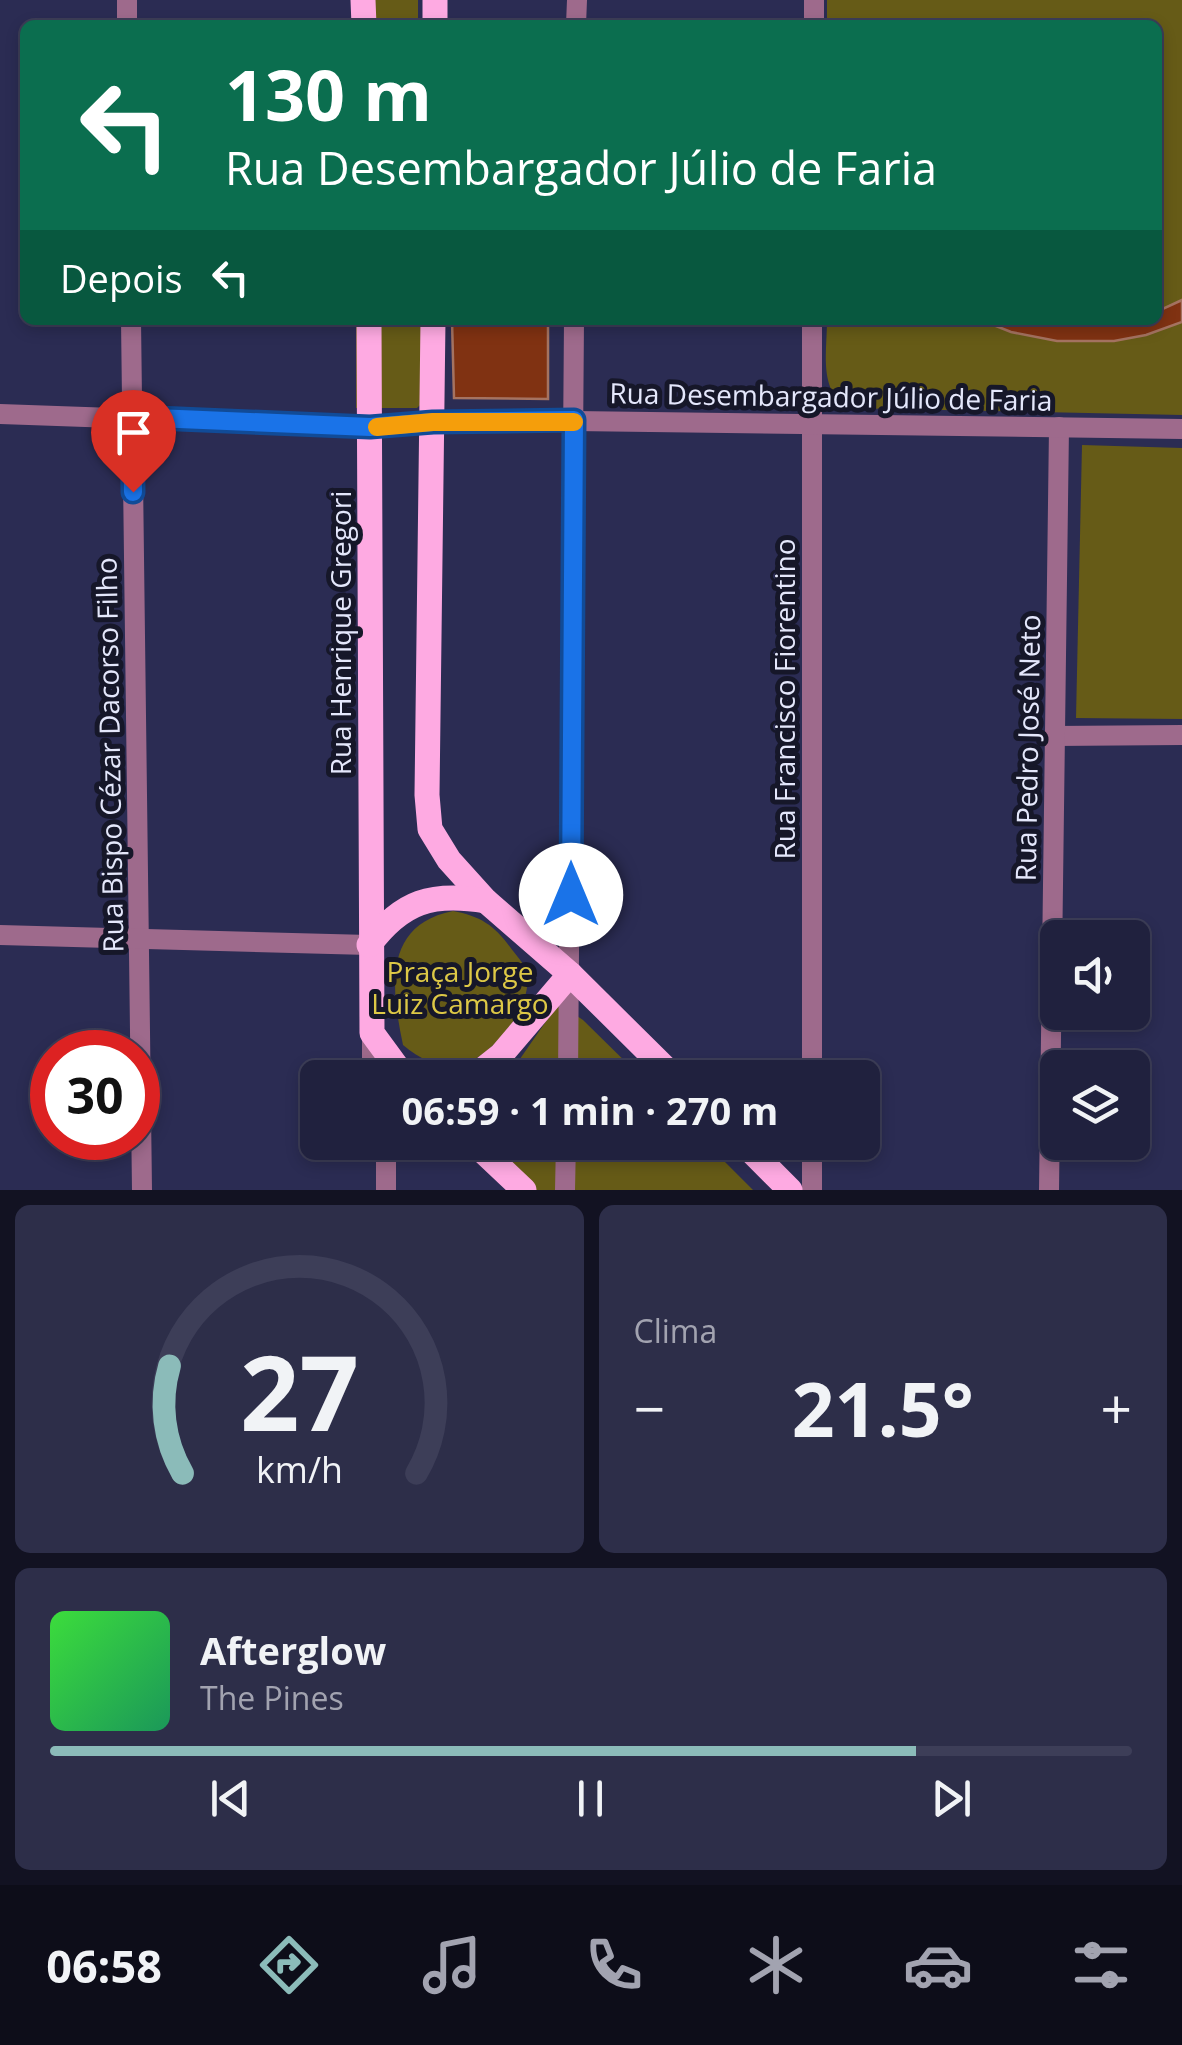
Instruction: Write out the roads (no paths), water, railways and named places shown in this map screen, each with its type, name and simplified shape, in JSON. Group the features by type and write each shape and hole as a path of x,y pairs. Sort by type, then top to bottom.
{"main road":[{"name":"Rua Henrique Gregori","path":"368,325 372,1033"},
{"path":"433,325 427,795 430,829 449,860 486,901 570,974 658,1060"},
{"path":"369,946 386,922 412,905 441,897 486,901"},
{"path":"494,1060 570,974"},
{"path":"372,1033 392,1060"},
{"path":"492,1160 524,1190"},
{"path":"760,1160 790,1190"}],"street":[{"name":"Rua Bispo Cézar Dacorso Filho","path":"131,325 142,1190"},
{"path":"568,1060 574,325"},
{"name":"Rua Francisco Fiorentino","path":"812,325 812,1060"},
{"name":"Rua Desembargador Júlio de Faria","path":"0,414 370,427 574,420 1182,428"},
{"name":"Rua Pedro José Neto","path":"1049,1190 1059,427"},
{"path":"1054,736 1182,735"},
{"path":"0,935 369,946"},
{"path":"372,1033 372,1060"},
{"path":"386,1160 386,1190"},
{"path":"565,1190 566,1160"},
{"path":"812,1160 812,1190"}],"park label":[{"name":"Praça Jorge Luiz Camargo","path":"460,987"}]}
